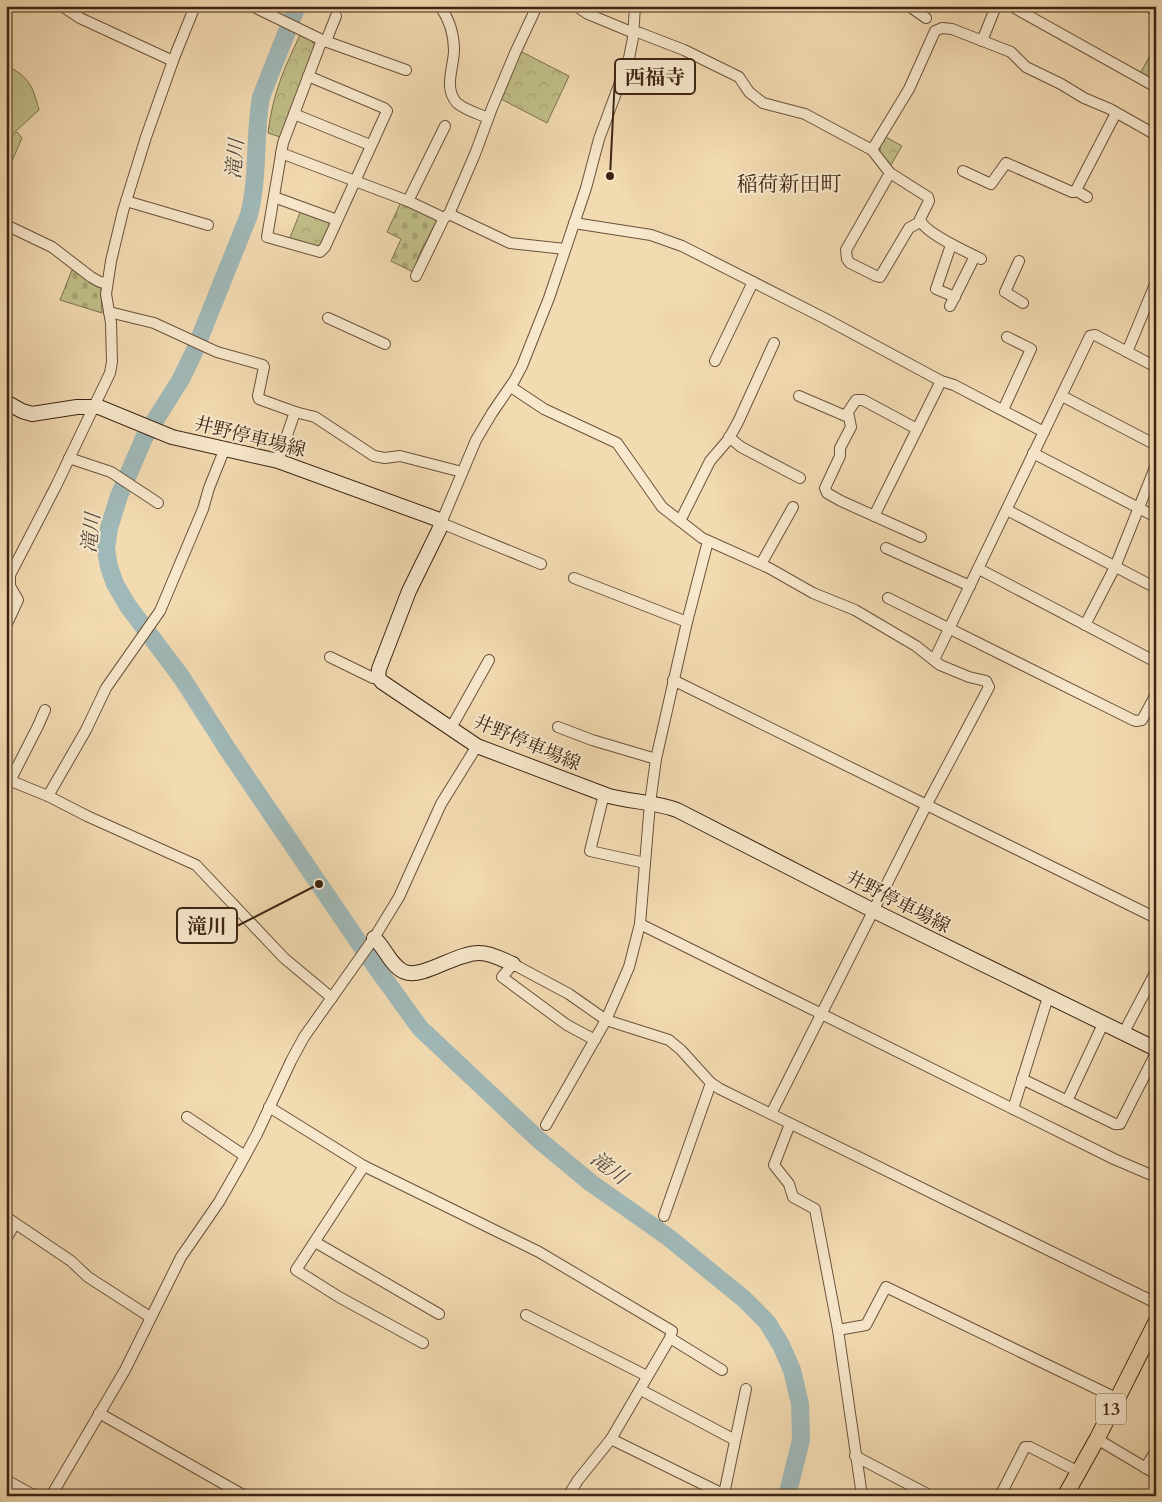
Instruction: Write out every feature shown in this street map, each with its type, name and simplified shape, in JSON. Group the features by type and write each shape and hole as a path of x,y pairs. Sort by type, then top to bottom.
{"main road":[{"name":"井野停車場線","path":"6,402 32,414 94,406 161,434 278,460 441,523"},
{"path":"378,677 379,669 409,591 441,523"},
{"name":"井野停車場線","path":"378,677 382,682 477,746 604,794 631,801 665,806 684,814 1156,1051"},
{"path":"373,939 382,946 397,966 406,972 426,970 457,957 481,953 513,964"},
{"name":"13","path":"1064,1496 1096,1439 1155,1324"}],"street":[{"path":"62,6 80,18 173,61"},
{"path":"6,626 18,600 8,586 10,575 34,531 111,368 111,323 106,284 126,202 147,134 195,6"},
{"path":"252,6 324,41 406,70"},
{"path":"440,6 453,35 454,51 450,85 451,92 457,102 488,118"},
{"path":"416,276 476,154 488,118 515,52 537,6"},
{"path":"576,6 588,14 684,50 738,77 749,92 763,103 805,114 872,150 890,173 928,197 929,201 920,222 909,228 880,277 850,263 846,259 846,250 890,173"},
{"path":"540,564 441,523 483,427 511,386 522,366 549,298 566,250 596,148 629,58 634,32 635,6"},
{"path":"909,6 926,18"},
{"path":"982,41 996,6"},
{"path":"1011,6 1156,87"},
{"path":"1148,6 1156,11"},
{"path":"308,76 384,108 387,111 325,247 320,252 267,237 281,153 308,76 336,16"},
{"path":"872,150 909,89 935,31 942,28 952,29 1011,52 1026,67 1061,84 1084,98 1106,107 1156,135"},
{"path":"1076,191 1116,113"},
{"path":"294,114 370,145"},
{"path":"408,201 445,126"},
{"path":"281,153 408,201 510,243 566,250"},
{"path":"963,171 991,184 1006,162 1087,197"},
{"path":"274,197 337,220"},
{"path":"126,202 208,225"},
{"path":"920,222 951,245 978,257 952,302 936,289 951,245"},
{"path":"574,223 651,235 682,246 941,381 954,385 1044,432"},
{"path":"6,225 52,247 95,280 106,284"},
{"path":"1019,261 1005,292 1023,303"},
{"path":"715,361 753,282"},
{"path":"1127,352 1156,282"},
{"path":"109,312 154,323 226,355 263,365 259,399 315,417 374,456 385,458 400,456 462,472"},
{"path":"328,318 385,344"},
{"path":"934,660 1090,336 1095,335 1156,367"},
{"path":"1003,410 1031,349 1007,337"},
{"path":"680,521 710,461 738,422 774,343"},
{"path":"874,516 941,381"},
{"path":"511,386 544,409 617,443 662,507 702,538 761,564 812,593 855,610 916,646 952,671 986,681 989,687 927,804 771,1114"},
{"path":"799,396 848,417"},
{"path":"1062,396 1156,445"},
{"path":"917,429 861,399 854,402 848,412 851,427 840,448 840,456 825,484 825,491 831,496 921,537"},
{"path":"278,460 295,412"},
{"path":"729,437 741,446 800,478"},
{"path":"48,796 86,730 106,688 155,620 165,601 200,518 225,448"},
{"path":"1034,453 1156,517"},
{"path":"69,458 103,468 113,473 158,503"},
{"path":"1086,625 1115,567 1156,465"},
{"path":"761,564 793,507"},
{"path":"1006,510 1156,588"},
{"path":"546,1125 606,1020 629,967 640,924 650,803 656,759 673,680 708,541"},
{"path":"886,548 970,586"},
{"path":"978,569 1156,662"},
{"path":"574,578 687,622"},
{"path":"888,598 950,627 1136,722 1142,720 1156,694"},
{"path":"330,657 373,678 378,677"},
{"path":"451,728 489,660"},
{"path":"673,680 1156,918"},
{"path":"45,710 8,780 48,796 87,816 196,865 284,958 332,998"},
{"path":"558,726 592,740 656,759"},
{"path":"51,1496 124,1370 181,1257 219,1202 245,1156 290,1061 304,1037 373,939 399,897 441,804 477,746"},
{"path":"604,794 590,851 645,863"},
{"path":"640,924 1114,1159 1156,1177"},
{"path":"595,1040 567,1025 502,977 513,964 569,994 606,1020 669,1040 681,1050 711,1083 720,1089 1156,1303"},
{"path":"1123,1034 1156,971"},
{"path":"1013,1109 1048,997"},
{"path":"1067,1101 1103,1024"},
{"path":"1022,1079 1115,1124 1120,1124 1156,1051"},
{"path":"664,1216 711,1083"},
{"path":"268,1107 364,1166 539,1252 672,1332 610,1439 568,1496"},
{"path":"187,1117 245,1156"},
{"path":"790,1124 774,1166 789,1184 793,1197 815,1209 838,1330 862,1496"},
{"path":"364,1166 296,1270 339,1297 423,1343"},
{"path":"6,1217 71,1261 88,1277 150,1317"},
{"path":"6,1239 15,1224"},
{"path":"314,1242 439,1314"},
{"path":"838,1330 866,1325 886,1287 1116,1398"},
{"path":"526,1315 647,1376"},
{"path":"670,1338 722,1370"},
{"path":"610,1439 725,1495 746,1389"},
{"path":"640,1390 735,1440"},
{"path":"98,1413 245,1496"},
{"path":"1096,1439 1156,1474"},
{"path":"1000,1496 1025,1448 1030,1447 1077,1471"},
{"path":"1146,1468 1156,1451"},
{"path":"855,1456 931,1496"},
{"path":"6,1480 34,1496"}],"green space":[{"path":"300,35 310,39 315,46 280,137 268,133 270,119 280,82"},
{"path":"1156,45 1156,87 1138,77"},
{"path":"520,51 569,76 547,123 501,99"},
{"path":"6,65 20,74 29,83 39,110 6,140"},
{"path":"17,132 22,138 6,175 6,143 10,145 9,140"},
{"path":"886,137 902,146 891,165 880,153 880,146"},
{"path":"401,202 438,218 420,253 413,272 391,261 401,239 387,232"},
{"path":"301,210 331,222 322,247 316,249 289,240"},
{"path":"72,270 76,270 99,285 101,289 102,313 60,300"}],"waterway":[{"name":"滝川","path":"297,6 261,97 254,186 249,215 194,352 181,379 144,438 119,496 109,528 106,549 109,567 115,584 128,606 182,678 226,747 368,956 420,1028 538,1139 591,1183 668,1237 744,1299 767,1322 781,1345 792,1370 800,1404 801,1440 787,1496"}],"place":[{"name":"西福寺","path":"610,176"},
{"name":"滝川","path":"319,884"}],"district":[{"name":"稲荷新田町","path":"789,184"}]}
